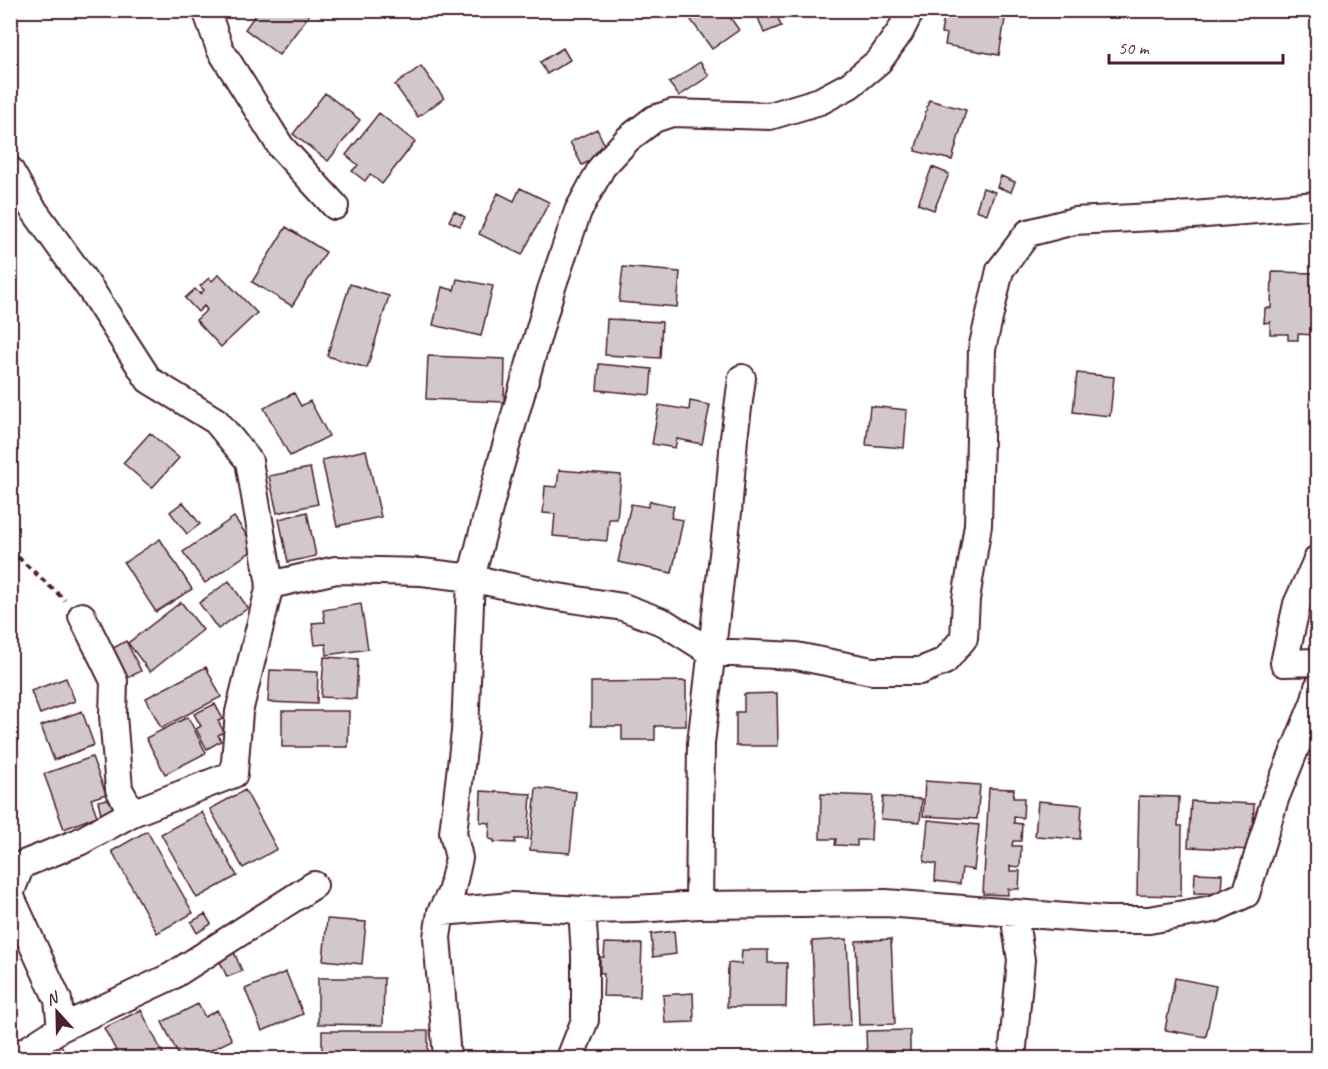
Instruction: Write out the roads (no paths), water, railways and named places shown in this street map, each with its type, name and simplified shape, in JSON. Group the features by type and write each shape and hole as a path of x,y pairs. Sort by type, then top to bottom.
{"street":[{"path":"206,10 220,49 281,147 335,206"},
{"path":"447,1059 437,937 441,912 451,893 459,858 453,833 465,732 471,578 498,474 551,290 578,211 602,167 636,133 654,119 672,113 770,116 820,101 850,85 879,61 900,32 911,10"},
{"path":"10,170 28,202 91,290 149,380 216,421 249,461 270,585 239,712 234,774 132,813 79,842 21,865 10,895 58,1000 61,1028"},
{"path":"270,585 336,570 422,572 471,578 552,596 623,607 665,623 711,652 796,656 872,670 920,671 945,661 964,638 966,599 978,525 982,349 1000,270 1028,233 1074,221 1193,215 1317,205"},
{"path":"699,905 700,743 742,378"},
{"path":"1317,558 1297,604 1284,663 1317,662"},
{"path":"82,616 114,681 113,715 119,789 132,813"},
{"path":"441,912 513,906 582,910 699,905 886,903 1105,920 1149,920 1214,909 1246,894 1275,799 1315,700 1317,687"},
{"path":"15,1059 61,1028 172,976 314,885"},
{"path":"570,1059 585,1020 582,910"},
{"path":"1012,1059 1021,960 1014,914"}]}
